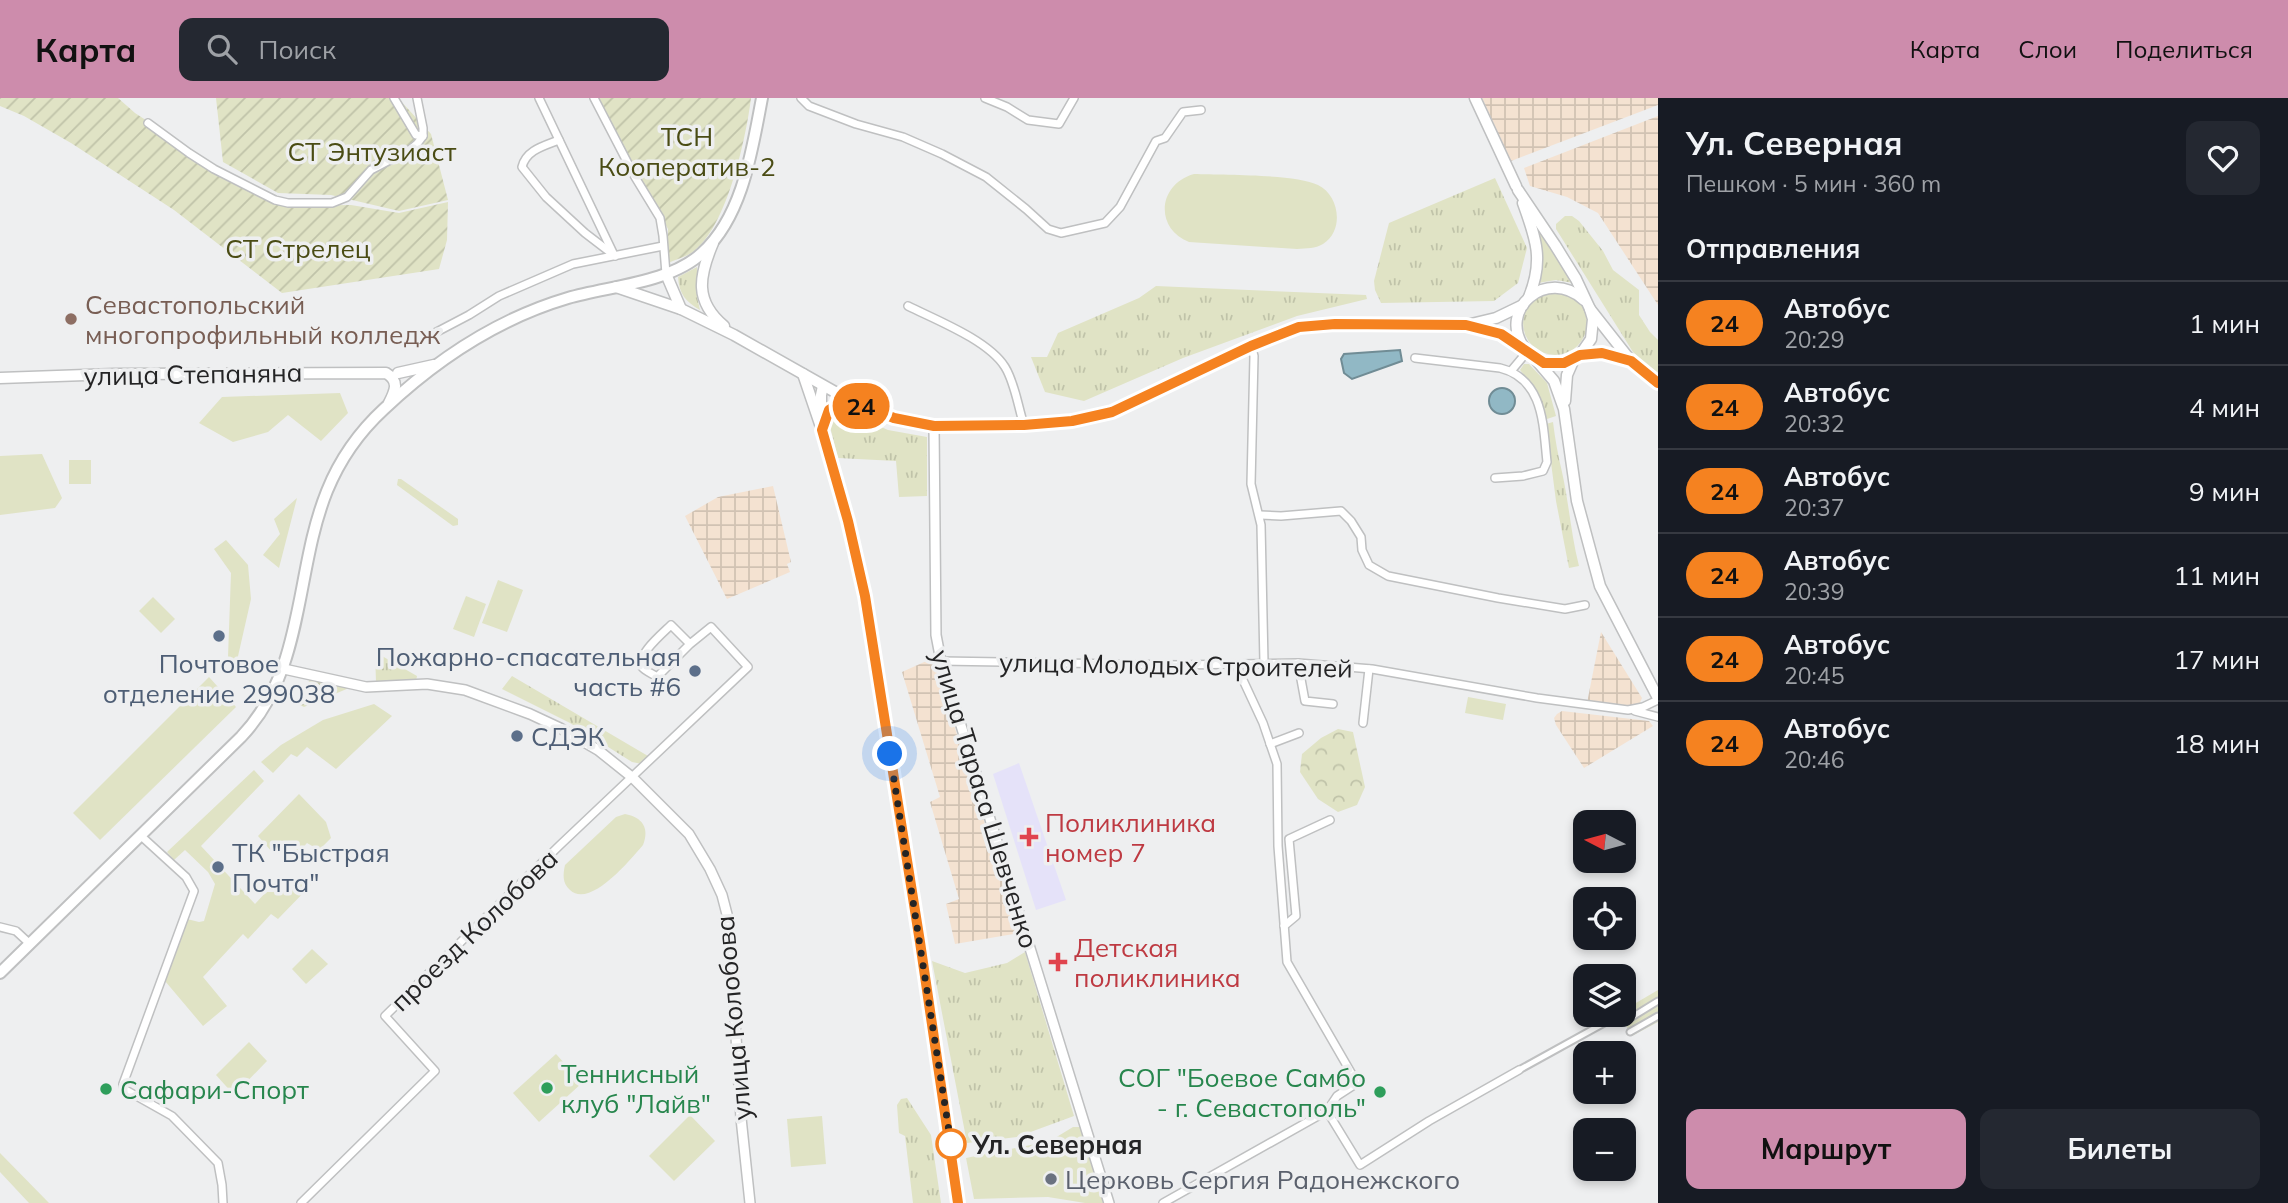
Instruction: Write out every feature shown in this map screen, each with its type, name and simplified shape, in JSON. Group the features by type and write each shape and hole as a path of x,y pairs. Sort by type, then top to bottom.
{"main road":[{"path":"0,973 258,719 284,669 326,493 346,453 371,422 435,365 477,337 557,302 666,274 701,254 727,221 740,188 755,134 759,98"},
{"path":"666,274 704,244 723,221 741,172 759,98"},
{"path":"1475,98 1517,188 1536,240 1536,279 1517,324 1518,334 1531,355 1553,381 1564,409"},
{"path":"1517,188 1576,279 1594,329 1587,348 1577,357 1567,375 1564,409 1577,501 1597,577 1612,613 1658,699"},
{"path":"715,239 704,264 703,295 707,309 713,317 734,335"},
{"path":"666,274 681,309"},
{"path":"613,286 681,309 734,335 851,401 894,418 934,426 1024,425 1072,421 1112,412 1251,346 1299,327 1335,324 1466,325 1496,318 1538,291 1558,287 1577,294 1631,361 1658,383"},
{"path":"1466,325 1501,334 1531,355 1554,364 1602,353 1631,361"},
{"name":"улица Степаняна","path":"398,373 435,365"},
{"path":"386,373 393,376 396,383 396,390 387,407"},
{"name":"улица Степаняна","path":"0,378 114,374 386,373"},
{"name":"улица Степаняна","path":"398,373 415,382"},
{"path":"802,374 822,430 848,521 865,596 958,1203"},
{"path":"822,430 823,386"},
{"path":"822,430 829,410 851,401"}],"street":[{"path":"394,98 416,135 423,136"},
{"path":"148,123 214,169 275,200 288,203 332,203 347,197 372,170 411,149 423,136 417,98"},
{"path":"539,98 615,256"},
{"path":"594,98 635,177 660,218 666,274"},
{"path":"802,98 809,106 856,124 903,137 942,154 985,177 1048,229 1061,233 1105,223 1121,207 1156,141 1165,138 1183,111 1201,110"},
{"path":"985,98 1028,120 1059,124 1074,98"},
{"path":"559,140 531,152 524,158 522,167 546,197 615,256"},
{"path":"429,336 470,315 499,296 573,264 663,246"},
{"path":"908,306 983,346 1005,367 1024,425"},
{"path":"1251,346 1254,356 1251,484 1260,515 1264,663"},
{"path":"1511,371 1531,355"},
{"path":"1415,359 1511,371 1531,386 1538,404 1547,463 1543,471 1495,478"},
{"name":"улица Степаняна","path":"386,373 398,373"},
{"name":"улица Тараса Шевченко","path":"934,426 936,635 941,661 1110,1203"},
{"path":"1260,515 1341,511 1361,537 1362,550 1369,565 1388,576 1565,609 1585,605"},
{"path":"632,778 748,667 711,628 690,644 657,677 643,668 640,662 643,654 671,625 690,644"},
{"name":"улица Молодых Строителей","path":"941,661 1236,665 1298,663 1369,669 1537,698 1628,710 1643,707 1658,699"},
{"path":"1298,663 1305,701 1333,704"},
{"path":"1163,1203 1327,1111 1337,1096 1357,1083 1287,961 1278,845 1277,764 1236,665"},
{"name":"улица Колобова","path":"284,669 366,687 427,684 465,690 530,714 598,750 632,778 689,834 710,869 730,926 750,1203"},
{"path":"1363,723 1369,669"},
{"path":"1628,710 1658,717"},
{"path":"1270,744 1299,733"},
{"name":"проезд Колобова","path":"301,1203 435,1071 385,1017 632,778"},
{"path":"1284,926 1296,916 1289,839 1330,820"},
{"path":"140,835 186,877 194,891 123,1084 124,1089 172,1116 218,1163 223,1203"},
{"path":"0,928 16,930 30,944"},
{"path":"1327,1111 1360,1165 1429,1121 1615,1017 1624,1021 1658,1001"},
{"path":"1630,1032 1658,1016"}],"shaded area":[{"path":"1482,98 1658,98 1658,105 1511,161"},
{"path":"1658,116 1658,305 1598,213 1567,197 1530,186 1524,168"},
{"path":"773,486 791,562 787,564 790,572 727,599 685,516 718,497"},
{"path":"1601,632 1642,698 1638,707 1587,703"},
{"path":"933,658 1019,933 955,944 946,904 959,899 930,802 940,797 902,672"},
{"path":"1562,711 1649,721 1653,726 1584,768 1556,725 1554,718"},
{"name":"Поликлиника номер 7","path":"1019,763 1066,900 1036,910 993,774"}],"green space":[{"name":"СТ Стрелец","path":"0,98 118,98 135,113 272,203 282,206 351,205 399,213 448,202 447,240 439,269 282,293 174,210 71,143 24,116 0,106"},
{"name":"СТ Энтузиаст","path":"216,98 398,98 431,134 448,200 399,211 331,195 278,193 223,162"},
{"name":"ТСН Кооператив-2","path":"597,98 751,98 739,160 723,207 713,228 688,255 668,263 668,229"},
{"path":"1194,174 1308,181 1318,185 1331,196 1337,222 1330,238 1317,247 1297,249 1189,242 1170,227 1165,207 1167,196 1173,187"},
{"path":"1495,178 1527,248 1518,283 1494,301 1381,303 1374,281 1389,223"},
{"path":"1565,216 1572,216 1579,221 1603,251 1613,270 1639,290 1639,315 1658,340 1658,375 1633,352 1556,229 1556,224"},
{"path":"1531,217 1573,283 1556,280 1538,283 1543,259"},
{"path":"697,267 700,310 684,297 678,277"},
{"path":"1156,286 1366,295 1367,299 1297,316 1183,358 1084,401 1045,392 1031,357 1047,357 1058,333 1139,298"},
{"path":"1555,291 1573,297 1581,305 1587,323 1581,341 1573,349 1555,355 1537,349 1529,341 1523,323 1529,305 1537,297"},
{"path":"1524,364 1529,364 1547,383 1556,416 1544,420 1535,388 1520,370"},
{"path":"340,393 348,413 321,441 288,415 268,432 233,442 199,423 222,397"},
{"path":"841,409 888,430 927,437 927,496 899,497 896,461 838,458 828,419"},
{"path":"1553,422 1579,566 1569,568 1556,501 1546,424"},
{"path":"42,454 62,498 55,508 0,515 0,456"},
{"path":"69,460 91,460 91,484 69,484"},
{"path":"398,479 458,519 458,525 453,526 397,485"},
{"path":"297,498 279,568 263,555 280,534 274,519"},
{"path":"226,540 248,565 251,599 236,665 228,657 231,573 214,549"},
{"path":"498,580 523,590 507,632 482,623"},
{"path":"466,596 486,604 474,637 453,629"},
{"path":"153,597 175,619 161,633 139,611"},
{"path":"375,652 417,676 416,681 376,682"},
{"path":"512,676 648,756 642,764 632,762 570,723 502,689"},
{"path":"209,677 236,707 100,840 73,813"},
{"path":"310,679 349,688 304,707 298,704"},
{"path":"1468,697 1506,704 1503,720 1465,713"},
{"path":"374,704 392,716 336,769 307,747 297,757 291,754 273,773 261,762 281,745 323,720"},
{"path":"1338,729 1353,732 1365,787 1357,805 1338,812 1318,799 1300,772 1302,754 1321,738"},
{"path":"254,770 264,781 201,846 255,904 266,892 286,892 306,879 311,885 278,919 271,914 248,939 243,934 203,977 227,1006 203,1026 165,981 187,919 204,921 215,884 208,872 185,850 174,860 167,852"},
{"path":"299,794 326,822 331,838 319,850 307,843 294,857 282,845 273,853 258,836"},
{"path":"625,814 643,824 646,833 643,845 619,871 598,888 578,894 570,890 564,881 565,865 616,817"},
{"path":"312,949 328,964 306,984 292,969"},
{"path":"1025,952 1074,1116 1017,1137 967,1143 932,961 965,973 1007,963"},
{"path":"1658,990 1658,1022 1632,1036 1627,1027 1636,1027 1636,1003"},
{"path":"249,1042 267,1061 234,1095 216,1075"},
{"name":"Теннисный клуб \"Лайв\"","path":"556,1054 582,1083 539,1122 513,1093"},
{"path":"907,1098 931,1135 941,1203 913,1203 905,1136 899,1133 897,1105 901,1099"},
{"path":"690,1115 715,1141 674,1181 649,1156"},
{"path":"822,1116 826,1164 791,1167 787,1119"},
{"path":"1073,1127 1081,1127 1103,1203 1048,1197 974,1199 966,1158 1050,1141"},
{"path":"0,1153 49,1203 29,1203 0,1172"}],"water":[{"path":"1400,350 1402,361 1352,379 1344,373 1341,359 1344,354"},
{"path":"1502,388 1511,392 1515,401 1511,410 1502,414 1493,410 1489,401 1493,392"}],"bus line":[{"name":"24","path":"958,1203 865,596 848,521 822,430 829,410 851,401 894,418 934,426 1024,425 1072,421 1112,412 1251,346 1299,327 1335,324 1466,325 1501,334 1544,363 1564,363 1580,355 1602,353 1631,361 1658,383"}],"place":[{"name":"Севастопольский многопрофильный колледж","path":"71,319"},
{"name":"Почтовое отделение 299038","path":"219,636"},
{"name":"Пожарно-спасательная часть #6","path":"695,671"},
{"name":"СДЭК","path":"517,736"},
{"name":"Поликлиника номер 7","path":"1029,837"},
{"name":"ТК \"Быстрая Почта\"","path":"218,867"},
{"name":"Детская поликлиника","path":"1058,962"},
{"name":"Теннисный клуб \"Лайв\"","path":"547,1088"},
{"name":"Сафари-Спорт","path":"106,1089"},
{"name":"СОГ \"Боевое Самбо - г. Севастополь\"","path":"1380,1092"},
{"name":"Ул. Северная","path":"951,1144"},
{"name":"Церковь Сергия Радонежского","path":"1051,1179"}],"route":[{"path":"890,754 951,1144"}]}
